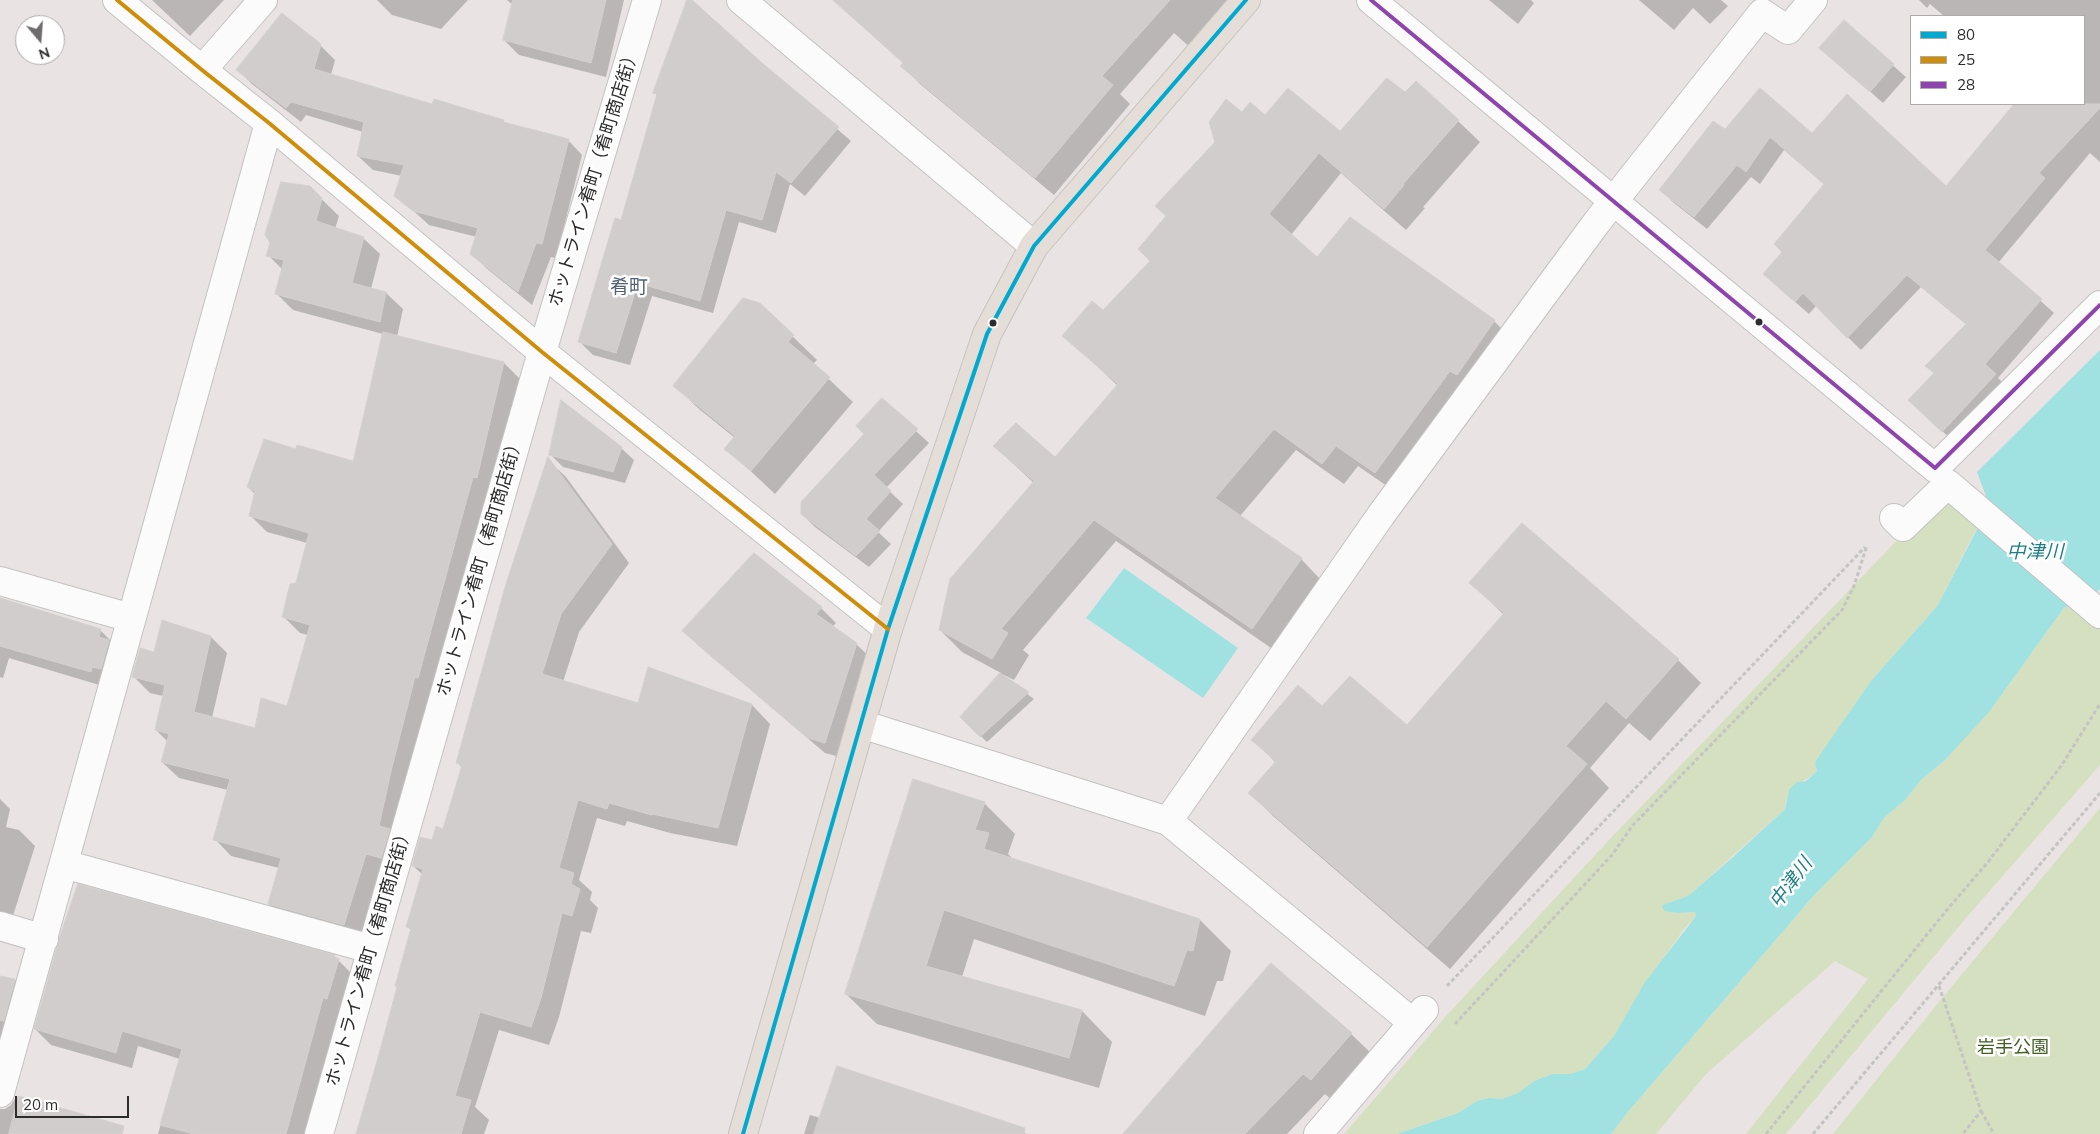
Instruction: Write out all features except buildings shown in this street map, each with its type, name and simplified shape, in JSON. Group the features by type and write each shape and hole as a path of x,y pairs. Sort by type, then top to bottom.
{"main road":[{"path":"743,1134 888,629 987,334 1034,246 1246,0"}],"street":[{"path":"117,0 269,123 542,352 888,629"},
{"path":"202,70 263,0"},
{"name":"ホットライン肴町（肴町商店街）","path":"319,1134 542,352 647,0"},
{"path":"741,0 1034,246"},
{"path":"1371,0 1935,468 2100,305"},
{"path":"1168,821 1381,515 1613,200 1762,13 1788,30 1813,0"},
{"path":"0,1093 44,939 130,618 269,123"},
{"path":"1894,518 1903,526 1948,484 2100,614"},
{"path":"0,581 130,618"},
{"path":"860,724 1168,821 1418,1016 1318,1134"},
{"path":"64,864 371,949"},
{"path":"0,926 44,939"}],"path":[{"path":"1418,1016 1894,518"},
{"path":"1452,1028 1612,855 1633,825 1842,610 1854,586 1867,546"},
{"path":"1766,1134 1946,910 1988,862 2061,766 2100,704"},
{"path":"1813,1134 2100,793"},
{"path":"1938,985 1981,1112 1994,1134"},
{"path":"1963,1134 1981,1112"}],"green space":[{"path":"1950,499 1979,523 1938,605 1871,681 1815,763 1817,771 1792,788 1786,799 1785,809 1688,896 1662,905 1678,913 1695,912 1696,916 1684,929 1644,985 1614,1036 1585,1069 1570,1074 1552,1074 1534,1081 1518,1093 1502,1099 1489,1098 1477,1101 1458,1113 1397,1134 1344,1134 1447,1015 1607,842 1907,530"},
{"path":"2074,603 2100,625 2100,765 1966,918 1786,1134 1746,1134 1868,979 1835,961 1706,1074 1656,1134 1611,1134 1816,893 1872,837 1884,818 1905,800 1921,780 1945,760 2005,690 2064,608"},
{"name":"岩手公園","path":"2100,808 2100,1134 1833,1134 1938,1003"}],"water":[{"name":"中津川","path":"2100,350 2100,589 2095,594 2064,608 1989,712 1945,760 1921,780 1905,800 1884,818 1872,837 1816,893 1611,1134 1397,1134 1458,1113 1477,1101 1489,1098 1502,1099 1518,1093 1534,1081 1552,1074 1570,1074 1585,1069 1614,1036 1645,982 1696,916 1695,912 1678,913 1664,911 1662,905 1688,896 1785,809 1789,790 1797,782 1806,781 1817,771 1815,763 1819,756 1871,681 1938,605 1976,531 1987,499 1977,472"},
{"path":"1124,568 1238,648 1203,698 1086,618"}],"transit line":[{"name":"25","path":"117,0 269,123 542,352 888,629"},
{"name":"80","path":"743,1134 888,629 987,334 1034,246 1246,0"},
{"name":"28","path":"1371,0 1935,468 2100,305"}],"district":[{"name":"肴町","path":"629,287"}]}
